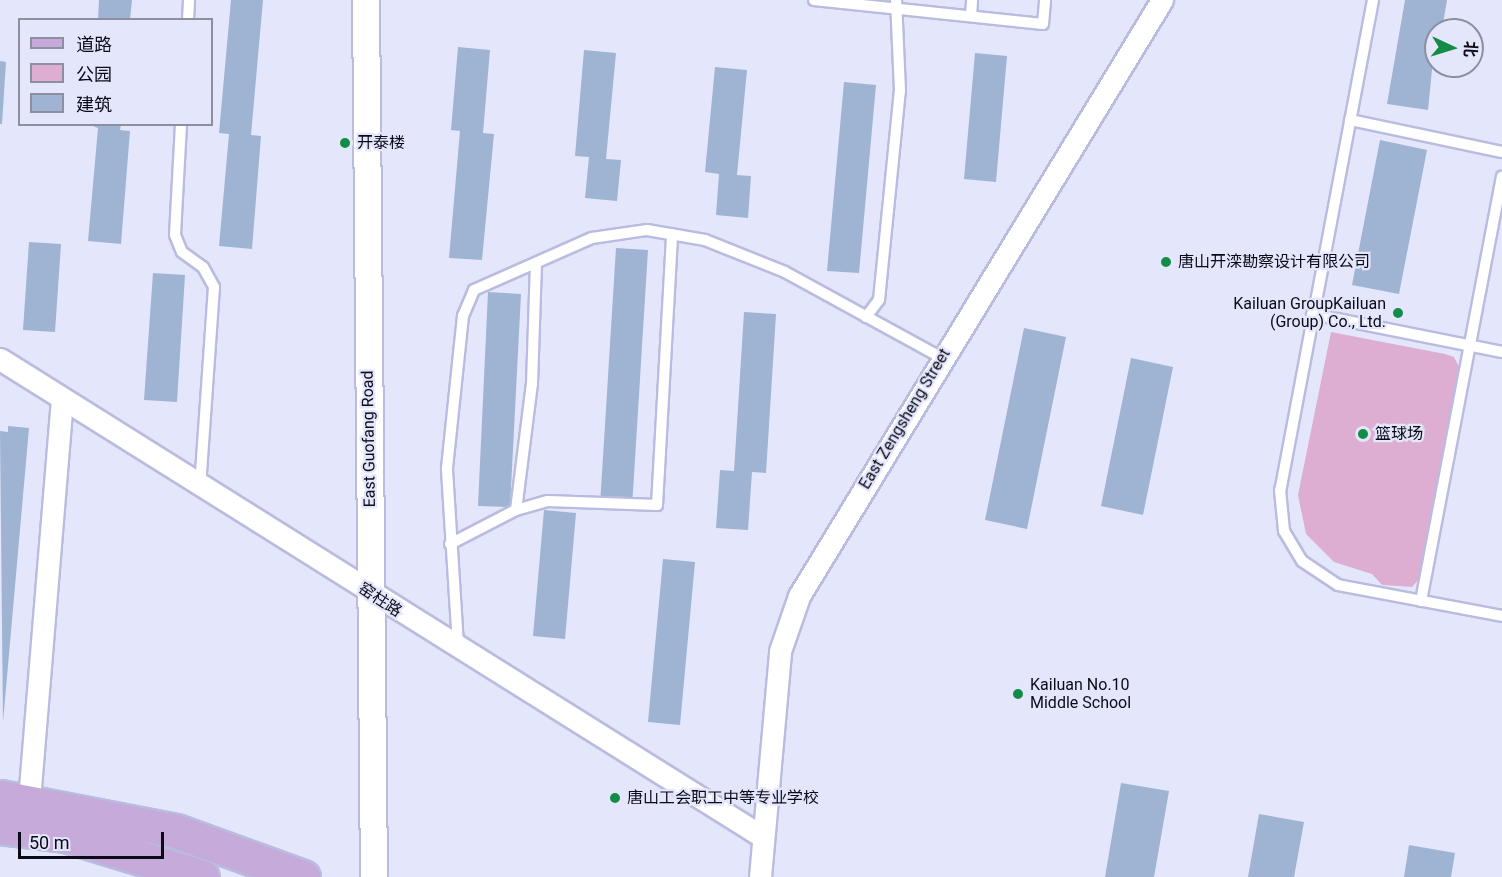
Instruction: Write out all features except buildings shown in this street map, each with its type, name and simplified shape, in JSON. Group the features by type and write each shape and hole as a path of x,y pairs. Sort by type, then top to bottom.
{"main road":[{"path":"14,799 176,831 303,877"},
{"path":"0,827 65,835 202,877"}],"street":[{"name":"East Guofang Road","path":"366,0 374,877"},
{"name":"East Zengsheng Street","path":"760,877 786,626 942,358 1162,0"},
{"name":"窑柱路","path":"0,359 458,651 763,837"},
{"path":"14,799 62,398"}],"lane":[{"path":"188,18 189,0"},
{"path":"814,0 895,4 1042,24 1045,0"},
{"path":"971,16 972,0"},
{"path":"1373,0 1280,490 1284,531 1302,561 1338,585 1502,616"},
{"path":"866,317 879,300 900,92 895,4"},
{"path":"1350,120 1502,152"},
{"path":"181,126 175,235 182,252 203,267 214,287 200,485"},
{"path":"1421,601 1502,177"},
{"path":"458,651 447,468 463,316 474,290 536,266 592,238 647,230 705,240 785,272 942,358"},
{"path":"450,544 516,510 577,500 657,506 672,234"},
{"path":"516,510 532,384 536,266"},
{"path":"1312,314 1502,352"}],"green space":[{"path":"1331,332 1445,354 1454,357 1460,369 1418,580 1412,587 1382,585 1372,574 1334,562 1306,534 1298,495"}],"place":[{"name":"开泰楼","path":"345,143"},
{"name":"唐山开滦勘察设计有限公司","path":"1166,262"},
{"name":"Kailuan GroupKailuan (Group) Co., Ltd.","path":"1398,313"},
{"name":"篮球场","path":"1363,434"},
{"name":"Kailuan No.10 Middle School","path":"1018,694"},
{"name":"唐山工会职工中等专业学校","path":"615,798"}]}
